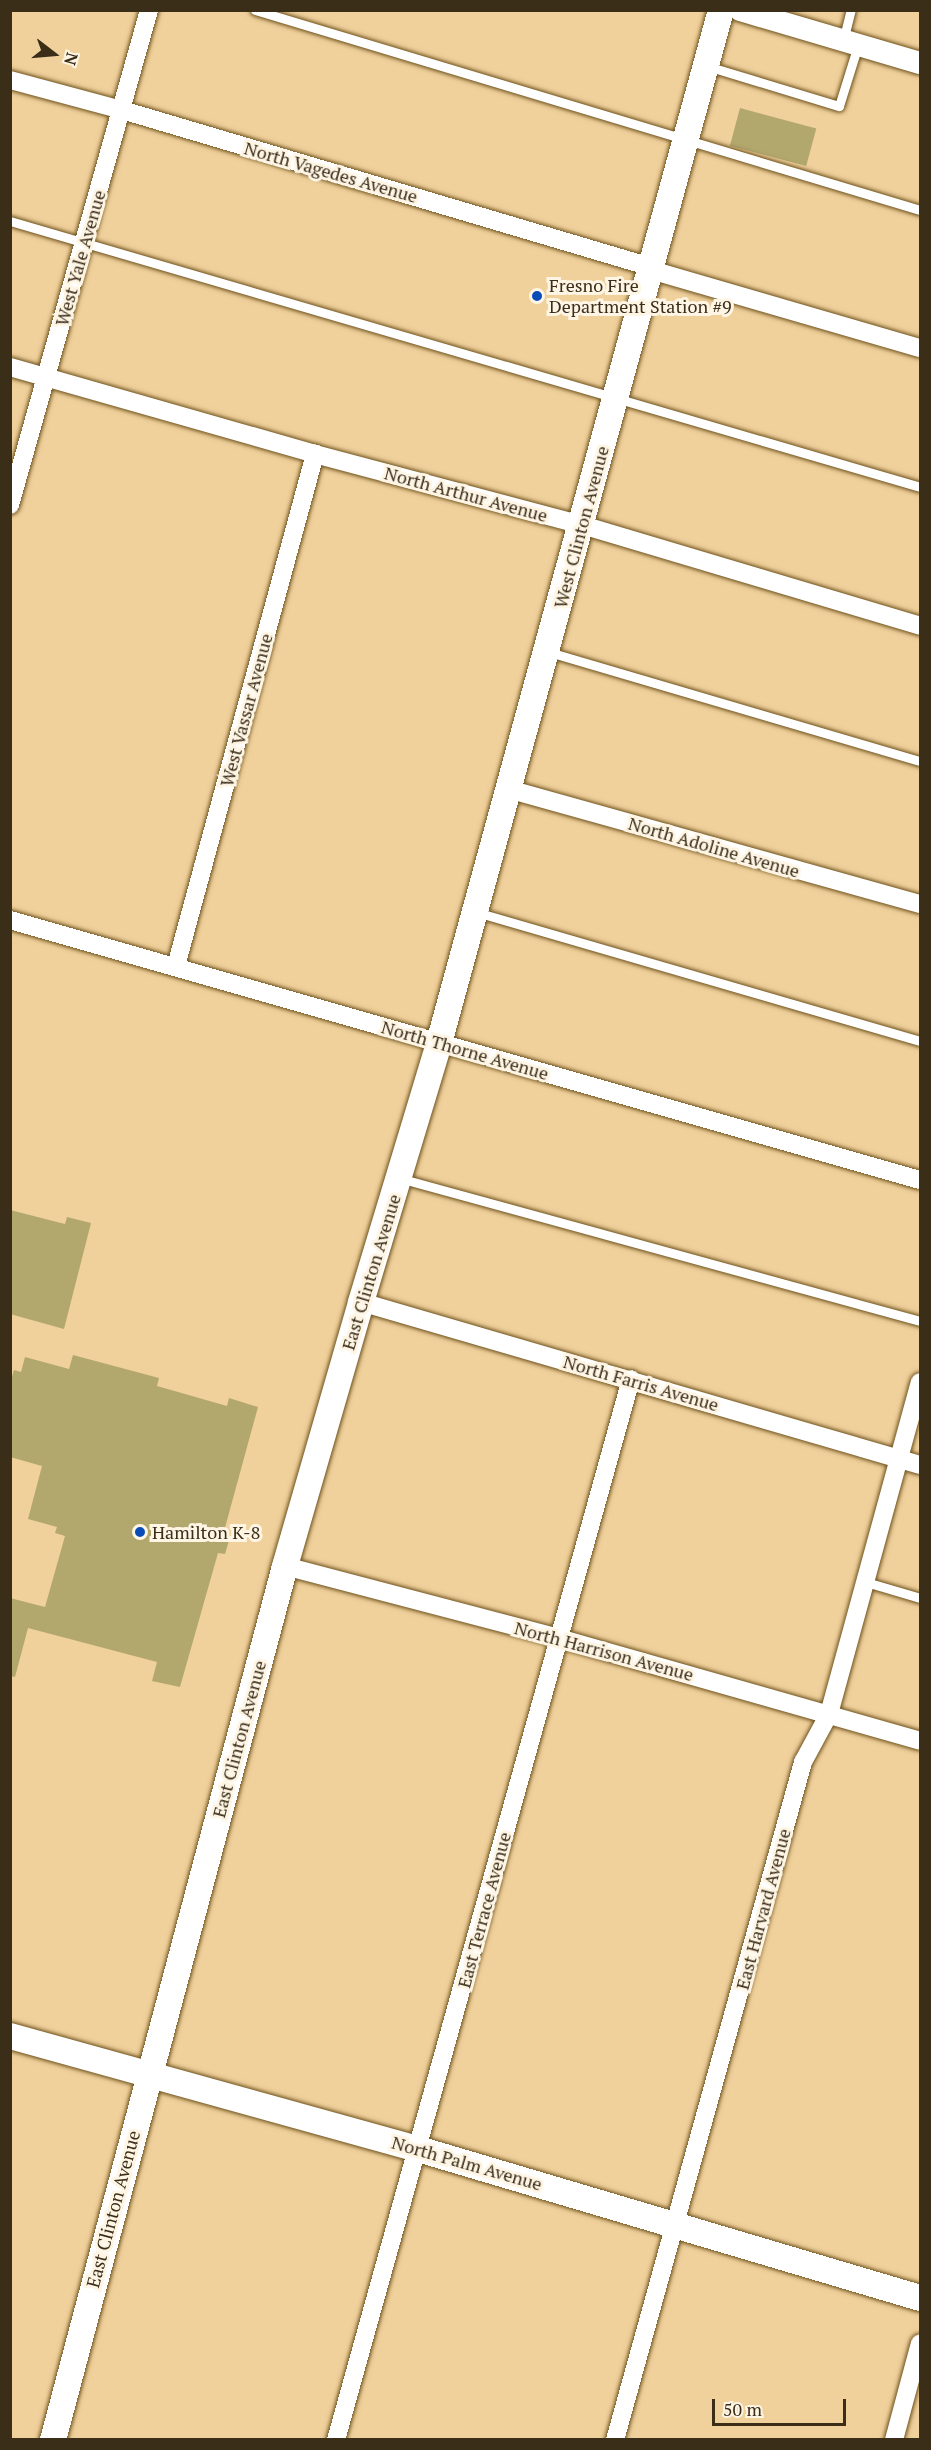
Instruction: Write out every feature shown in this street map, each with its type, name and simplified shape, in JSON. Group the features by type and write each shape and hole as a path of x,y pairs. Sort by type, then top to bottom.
{"main road":[{"name":"West Clinton Avenue","path":"439,1043 721,10"},
{"name":"East Clinton Avenue","path":"53,2439 148,2073 285,1566 439,1043"},
{"name":"North Palm Avenue","path":"10,2036 676,2223 921,2298"}],"street":[{"name":"West Yale Avenue","path":"11,500 149,10"},
{"path":"740,10 784,17 850,43 921,63"},
{"name":"North Vagedes Avenue","path":"10,80 122,110 921,348"},
{"name":"North Arthur Avenue","path":"10,367 315,454 582,525 921,626"},
{"name":"West Vassar Avenue","path":"176,966 315,454"},
{"name":"North Adoline Avenue","path":"508,789 921,904"},
{"name":"North Thorne Avenue","path":"10,920 921,1180"},
{"name":"North Farris Avenue","path":"361,1302 921,1465"},
{"name":"East Terrace Avenue","path":"336,2439 631,1379"},
{"name":"East Harvard Avenue","path":"615,2439 803,1762 829,1714 921,1382"},
{"name":"North Harrison Avenue","path":"285,1566 559,1638 921,1741"},
{"path":"894,2439 921,2343"}],"lane":[{"path":"255,10 921,210"},
{"path":"705,66 840,106 850,43 851,10"},
{"path":"10,221 921,487"},
{"path":"547,651 921,761"},
{"path":"475,911 921,1041"},
{"path":"399,1178 921,1321"},
{"path":"866,1582 921,1598"}],"building":[{"path":"740,108 816,128 806,166 730,146"},
{"path":"10,1210 65,1224 67,1217 91,1223 64,1329 10,1314"},
{"path":"73,1355 159,1378 157,1386 227,1406 229,1398 258,1407 223,1535 230,1537 225,1554 218,1553 180,1687 152,1681 157,1662 28,1628 15,1677 10,1676 10,1598 45,1607 65,1536 55,1533 57,1527 28,1519 42,1466 10,1457 10,1383 14,1370 21,1372 25,1357 69,1369"}],"place":[{"name":"Fresno Fire Department Station #9","path":"537,296"},
{"name":"Hamilton K-8","path":"140,1532"}]}
